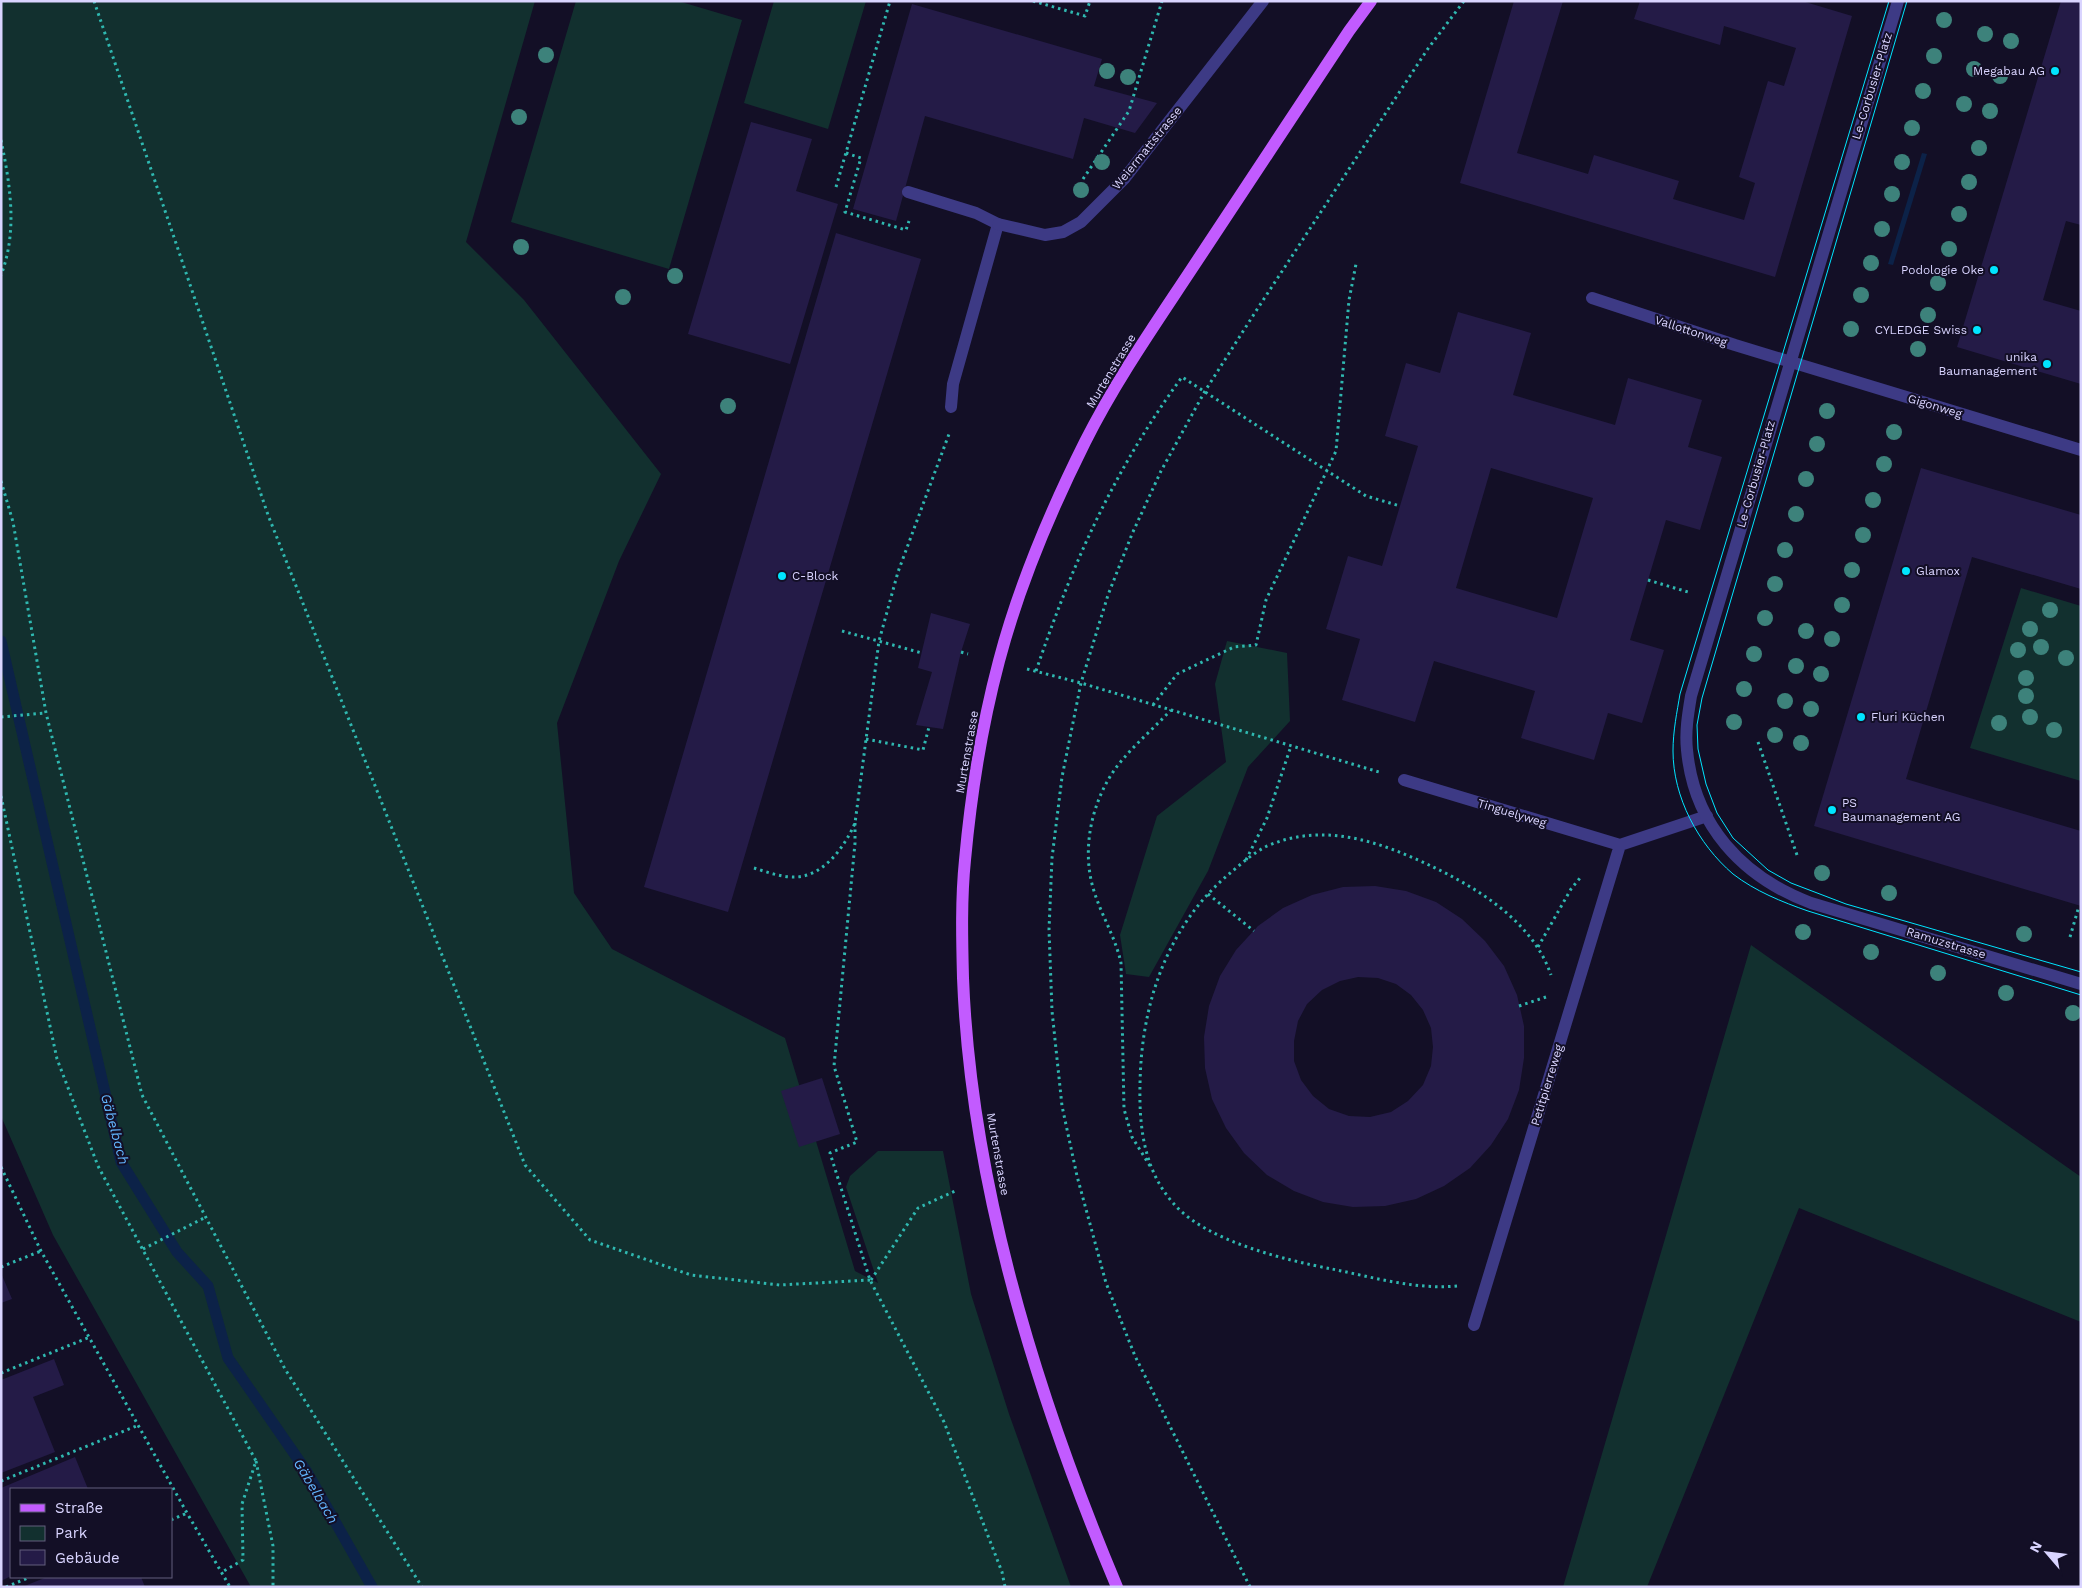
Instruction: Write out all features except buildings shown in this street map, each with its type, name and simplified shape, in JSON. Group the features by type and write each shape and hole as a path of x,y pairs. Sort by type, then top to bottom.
{"main road":[{"name":"Murtenstrasse","path":"1117,1587 1072,1470 1023,1326 1003,1253 987,1176 968,1060 964,1017 962,915 965,862 973,799 999,662 1016,606 1054,506 1087,438 1132,359 1371,1"}],"street":[{"name":"Weiermattstrasse","path":"913,193 976,213 998,224 1045,235 1063,232 1080,222 1124,178 1262,1"},
{"name":"Le-Corbusier-Platz","path":"1811,903 1786,894 1761,879 1725,845 1707,816 1695,787 1686,750 1686,724 1691,696 1898,1"},
{"path":"951,407 953,384 998,224"},
{"name":"Vallottonweg","path":"1592,298 1790,362"},
{"name":"Gigonweg","path":"1790,362 2081,450"},
{"name":"Tinguelyweg","path":"1404,780 1614,843"},
{"path":"1614,843 1707,816"},
{"name":"Petitpierreweg","path":"1474,1325 1614,843"},
{"name":"Ramuzstrasse","path":"1811,903 2081,984"}],"path":[{"path":"94,1 268,515 525,1165 590,1240 691,1274 780,1285 870,1280"},
{"path":"836,187 890,1"},
{"path":"1034,1 1085,16 1090,1"},
{"path":"1078,186 1129,111 1162,1"},
{"path":"1250,1587 1135,1356 1104,1274 1077,1176 1062,1106 1052,1011 1050,948 1052,858 1062,777 1081,683 1108,595 1132,534 1161,471 1205,391 1330,195 1427,50 1464,1"},
{"path":"1,140 10,184 11,232 6,263 1,275"},
{"path":"846,153 861,158 845,212 906,230 913,193"},
{"path":"1154,705 1176,674 1234,647 1256,645 1266,600 1336,451 1349,300 1356,264"},
{"path":"1036,671 1076,560 1106,497 1137,443 1182,377 1366,496 1400,506"},
{"path":"951,407 949,435 898,572 879,641 855,823 856,843 834,1066 857,1142 830,1153 870,1280 944,1422 1002,1572 1005,1587"},
{"path":"1,481 13,522 46,713 142,1095 285,1369 422,1587"},
{"path":"1648,580 1688,592"},
{"path":"842,631 922,653"},
{"path":"961,652 968,654"},
{"path":"1027,669 1081,683 1404,780"},
{"path":"1171,710 1127,755 1108,781 1094,817 1087,850 1088,865 1097,901 1117,948 1120,963 1124,1109 1132,1137 1162,1188 1187,1217 1203,1228 1225,1238 1308,1264 1418,1285 1444,1288 1487,1284"},
{"path":"1,717 46,713"},
{"path":"866,739 923,750 929,727"},
{"path":"1758,742 1798,855"},
{"path":"1246,860 1267,818 1291,746"},
{"path":"1,796 57,1059 98,1166 256,1461 273,1546 273,1587"},
{"path":"1,814 6,813"},
{"path":"754,868 787,876 798,877 809,874 821,868 833,858 843,845 855,823"},
{"path":"1152,1169 1143,1140 1140,1114 1140,1073 1145,1025 1157,981 1173,943 1197,905 1246,860 1267,847 1290,839 1312,836 1362,838 1410,856 1477,891 1513,920 1538,947 1551,976"},
{"path":"1538,947 1571,889 1614,843"},
{"path":"1208,894 1254,931"},
{"path":"2070,937 2079,906"},
{"path":"1,1167 41,1251 230,1587"},
{"path":"870,1280 918,1208 955,1192"},
{"path":"143,1249 206,1217"},
{"path":"1,1267 41,1251"},
{"path":"1,1373 90,1337"},
{"path":"1,1481 139,1425"},
{"path":"222,1572 243,1560 242,1504 256,1461"},
{"path":"172,1520 187,1513"},
{"path":"6,1587 28,1578"}],"green space":[{"path":"1,1 535,1 466,242 524,300 661,474 619,561 557,723 574,893 612,949 785,1038 855,1271 878,1283 846,1187 850,1176 878,1151 943,1151 971,1294 1009,1414 1071,1587 251,1587 53,1235 1,1116"},
{"path":"576,1 678,1 742,20 669,269 511,222"},
{"path":"774,1 866,1 828,129 744,103"},
{"path":"2021,588 2081,606 2081,781 1970,748"},
{"path":"1227,641 1287,653 1290,721 1248,767 1208,871 1149,977 1126,974 1120,935 1157,816 1226,762 1215,684"},
{"path":"1751,945 2081,1177 2081,1322 1799,1208 1647,1587 1563,1587"}],"water":[{"path":"1922,153 1927,154 1893,265 1888,264"}],"waterway":[{"name":"Gäbelbach","path":"1,641 121,1162 177,1252 208,1286 228,1358 307,1472 372,1587"}],"tram line":[{"path":"1889,1 1680,694 1673,744 1677,785 1690,819 1709,849 1733,874 1760,891 1808,911 2081,995"},
{"path":"1907,1 1702,698 1697,725 1698,749 1706,784 1717,813 1733,838 1768,870 1791,883 1846,904 2081,972"}],"place":[{"name":"Megabau AG","path":"2055,71"},
{"name":"Podologie Oke","path":"1994,270"},
{"name":"CYLEDGE Swiss","path":"1977,330"},
{"name":"unika Baumanagement","path":"2047,364"},
{"name":"Glamox","path":"1906,571"},
{"name":"C-Block","path":"782,576"},
{"name":"Fluri Küchen","path":"1861,717"},
{"name":"PS Baumanagement AG","path":"1832,810"}]}
